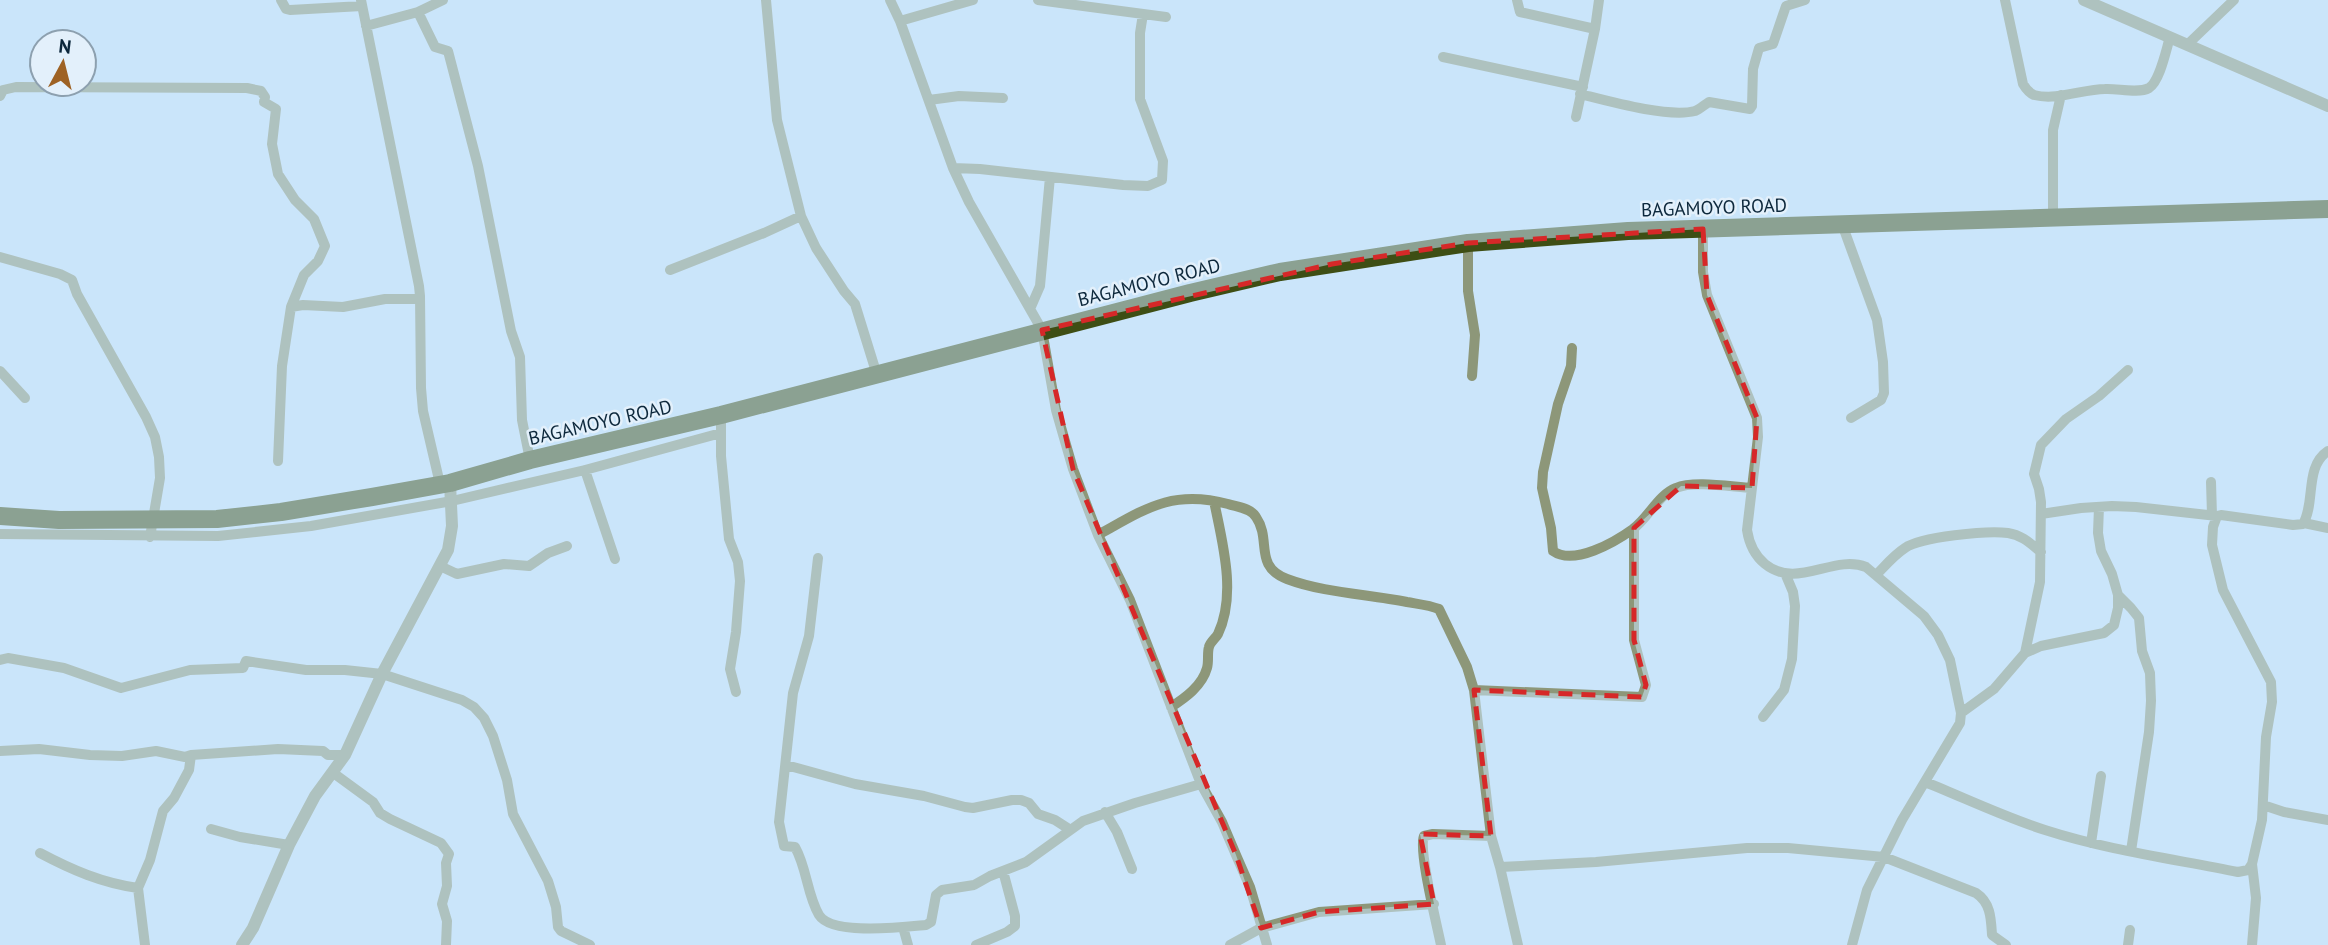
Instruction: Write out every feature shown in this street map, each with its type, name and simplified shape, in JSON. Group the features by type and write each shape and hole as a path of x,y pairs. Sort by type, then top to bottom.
{"highway":[{"name":"BAGAMOYO ROAD","path":"0,516 152,529 217,519 374,506 530,460 721,424 877,375 1042,330 1280,272 1468,243 1628,231 2328,209"}],"street":[{"path":"242,945 253,928 289,845 315,796 345,755 382,674 448,550 453,526 452,501 426,422 421,388 420,296 362,3 290,10 286,9 281,0"},
{"path":"366,26 418,12 443,0"},
{"path":"766,0 777,120 802,216 816,248 858,311 877,375"},
{"path":"890,0 953,168 969,202 1042,330 1063,437 1098,535 1130,600 1201,785 1237,855 1250,887 1267,945"},
{"path":"900,21 973,0"},
{"path":"1038,0 1166,17"},
{"path":"1517,0 1520,12 1595,29"},
{"path":"1576,117 1599,0"},
{"path":"1443,57 1623,104 1670,112 1698,110 1709,103 1750,109 1753,69 1759,48 1773,44 1786,6 1805,0"},
{"path":"2004,0 2026,89 2035,95 2061,95 2103,88 2149,88 2158,76 2170,37"},
{"path":"2084,0 2328,106"},
{"path":"2188,44 2234,0"},
{"path":"418,12 435,47 448,51 478,166 511,331 520,357 522,420 530,460"},
{"path":"953,168 1122,185 1148,186 1162,180 1163,161 1140,99 1140,33 1143,13"},
{"path":"0,96 4,90 16,87 247,88 261,91 265,97 264,102 276,109 272,144 278,174 295,200 314,219 325,246 318,261 304,275 291,307 282,366 278,461"},
{"path":"2053,218 2053,131 2061,95"},
{"path":"929,100 959,96 1003,98"},
{"path":"1030,309 1040,286 1050,177"},
{"path":"670,270 802,216"},
{"path":"1842,224 1877,320 1884,362 1884,393 1881,400 1851,418"},
{"path":"1703,229 1703,272 1707,295 1757,418 1758,437 1747,530 1748,540 1758,558 1769,568 1784,573 1815,571 1847,563 1866,567 1924,615 1938,635 1950,660 1961,713 1960,723 1902,820 1867,890 1852,945"},
{"path":"1468,243 1468,291 1475,335 1472,376"},
{"path":"0,257 72,280 155,437 160,478 152,529 0,534"},
{"path":"291,307 303,304 344,307 385,299 415,299 420,296"},
{"path":"1572,348 1571,366 1558,404 1543,471 1542,488 1553,551 1558,555 1581,555 1598,549 1634,528 1673,489 1693,485 1752,488"},
{"path":"2025,653 2040,582 2041,514 2039,489 2034,474 2041,445 2066,419 2099,396 2128,370"},
{"path":"0,371 25,398"},
{"path":"374,506 452,501 586,470 721,424 729,539 738,562 740,581 730,669 736,692"},
{"path":"2304,523 2312,476 2319,460 2328,452"},
{"path":"586,470 615,559"},
{"path":"2211,482 2213,545 2223,590 2271,682 2272,702 2266,737 2262,820 2252,864 2256,898 2252,945"},
{"path":"1098,535 1129,518 1170,501 1198,498 1214,500 1255,514 1261,526 1267,564 1276,575 1301,583 1439,609 1474,690 1491,836 1518,945"},
{"path":"1171,707 1196,688 1207,669 1209,645 1218,634 1226,602 1226,559 1214,500"},
{"path":"2041,514 2099,507 2136,507 2292,525 2304,523 2328,528"},
{"path":"1961,713 1994,689 2025,653 2041,646 2087,638 2110,630 2117,619 2118,595 2101,551 2098,533 2099,507"},
{"path":"1474,690 1642,697 1646,685 1634,640 1634,528"},
{"path":"1877,575 1906,547 1928,540 1987,532 2010,533 2026,539 2041,552"},
{"path":"440,566 457,574 504,564 529,566 548,553 567,546"},
{"path":"818,558 809,636 793,693 779,822 784,846 795,848 799,854 804,876 820,915 826,922 835,926 926,925 932,922 938,892 974,885 1026,862 1069,829 1105,812 1201,785"},
{"path":"1763,717 1784,690 1792,659 1795,606 1793,592 1784,573"},
{"path":"2118,595 2139,618 2142,651 2150,673 2149,732 2131,851"},
{"path":"0,660 8,658 64,668 121,688 190,670 243,668 246,661 306,670 382,674 462,700 474,707 484,718 498,748 513,814 552,892 558,927 590,945"},
{"path":"0,751 39,749 122,756 156,751 185,757 278,749 345,755"},
{"path":"145,945 138,888 150,860 163,811 174,798 189,770 191,755"},
{"path":"786,765 856,785 931,797 965,807 1021,800 1030,803 1038,814 1069,829"},
{"path":"332,772 373,802 380,813 446,848 449,854 446,863 447,886 442,904 447,922 446,945"},
{"path":"2091,843 2101,776"},
{"path":"1925,782 2014,819 2091,843 2238,872 2248,870 2252,864"},
{"path":"2263,805 2328,820"},
{"path":"1105,812 1117,832 1132,869"},
{"path":"2262,820 2284,812"},
{"path":"211,829 289,845"},
{"path":"1441,945 1423,857 1424,836 1491,836"},
{"path":"1500,867 1596,862 1747,848 1824,850 1884,857 1983,898 1990,915 1992,935 2006,945"},
{"path":"40,853 78,873 121,886 138,888"},
{"path":"976,945 1015,926 1003,871"},
{"path":"1230,945 1261,928 1318,912 1434,904"},
{"path":"903,927 908,945"},
{"path":"2128,945 2130,930"}],"highlighted area":[{"path":"1703,229 1707,295 1757,418 1752,488 1681,486 1634,528 1634,640 1646,685 1642,697 1474,690 1491,836 1420,834 1434,904 1319,912 1261,928 1236,855 1073,469 1042,330 1332,264 1468,243"}]}
